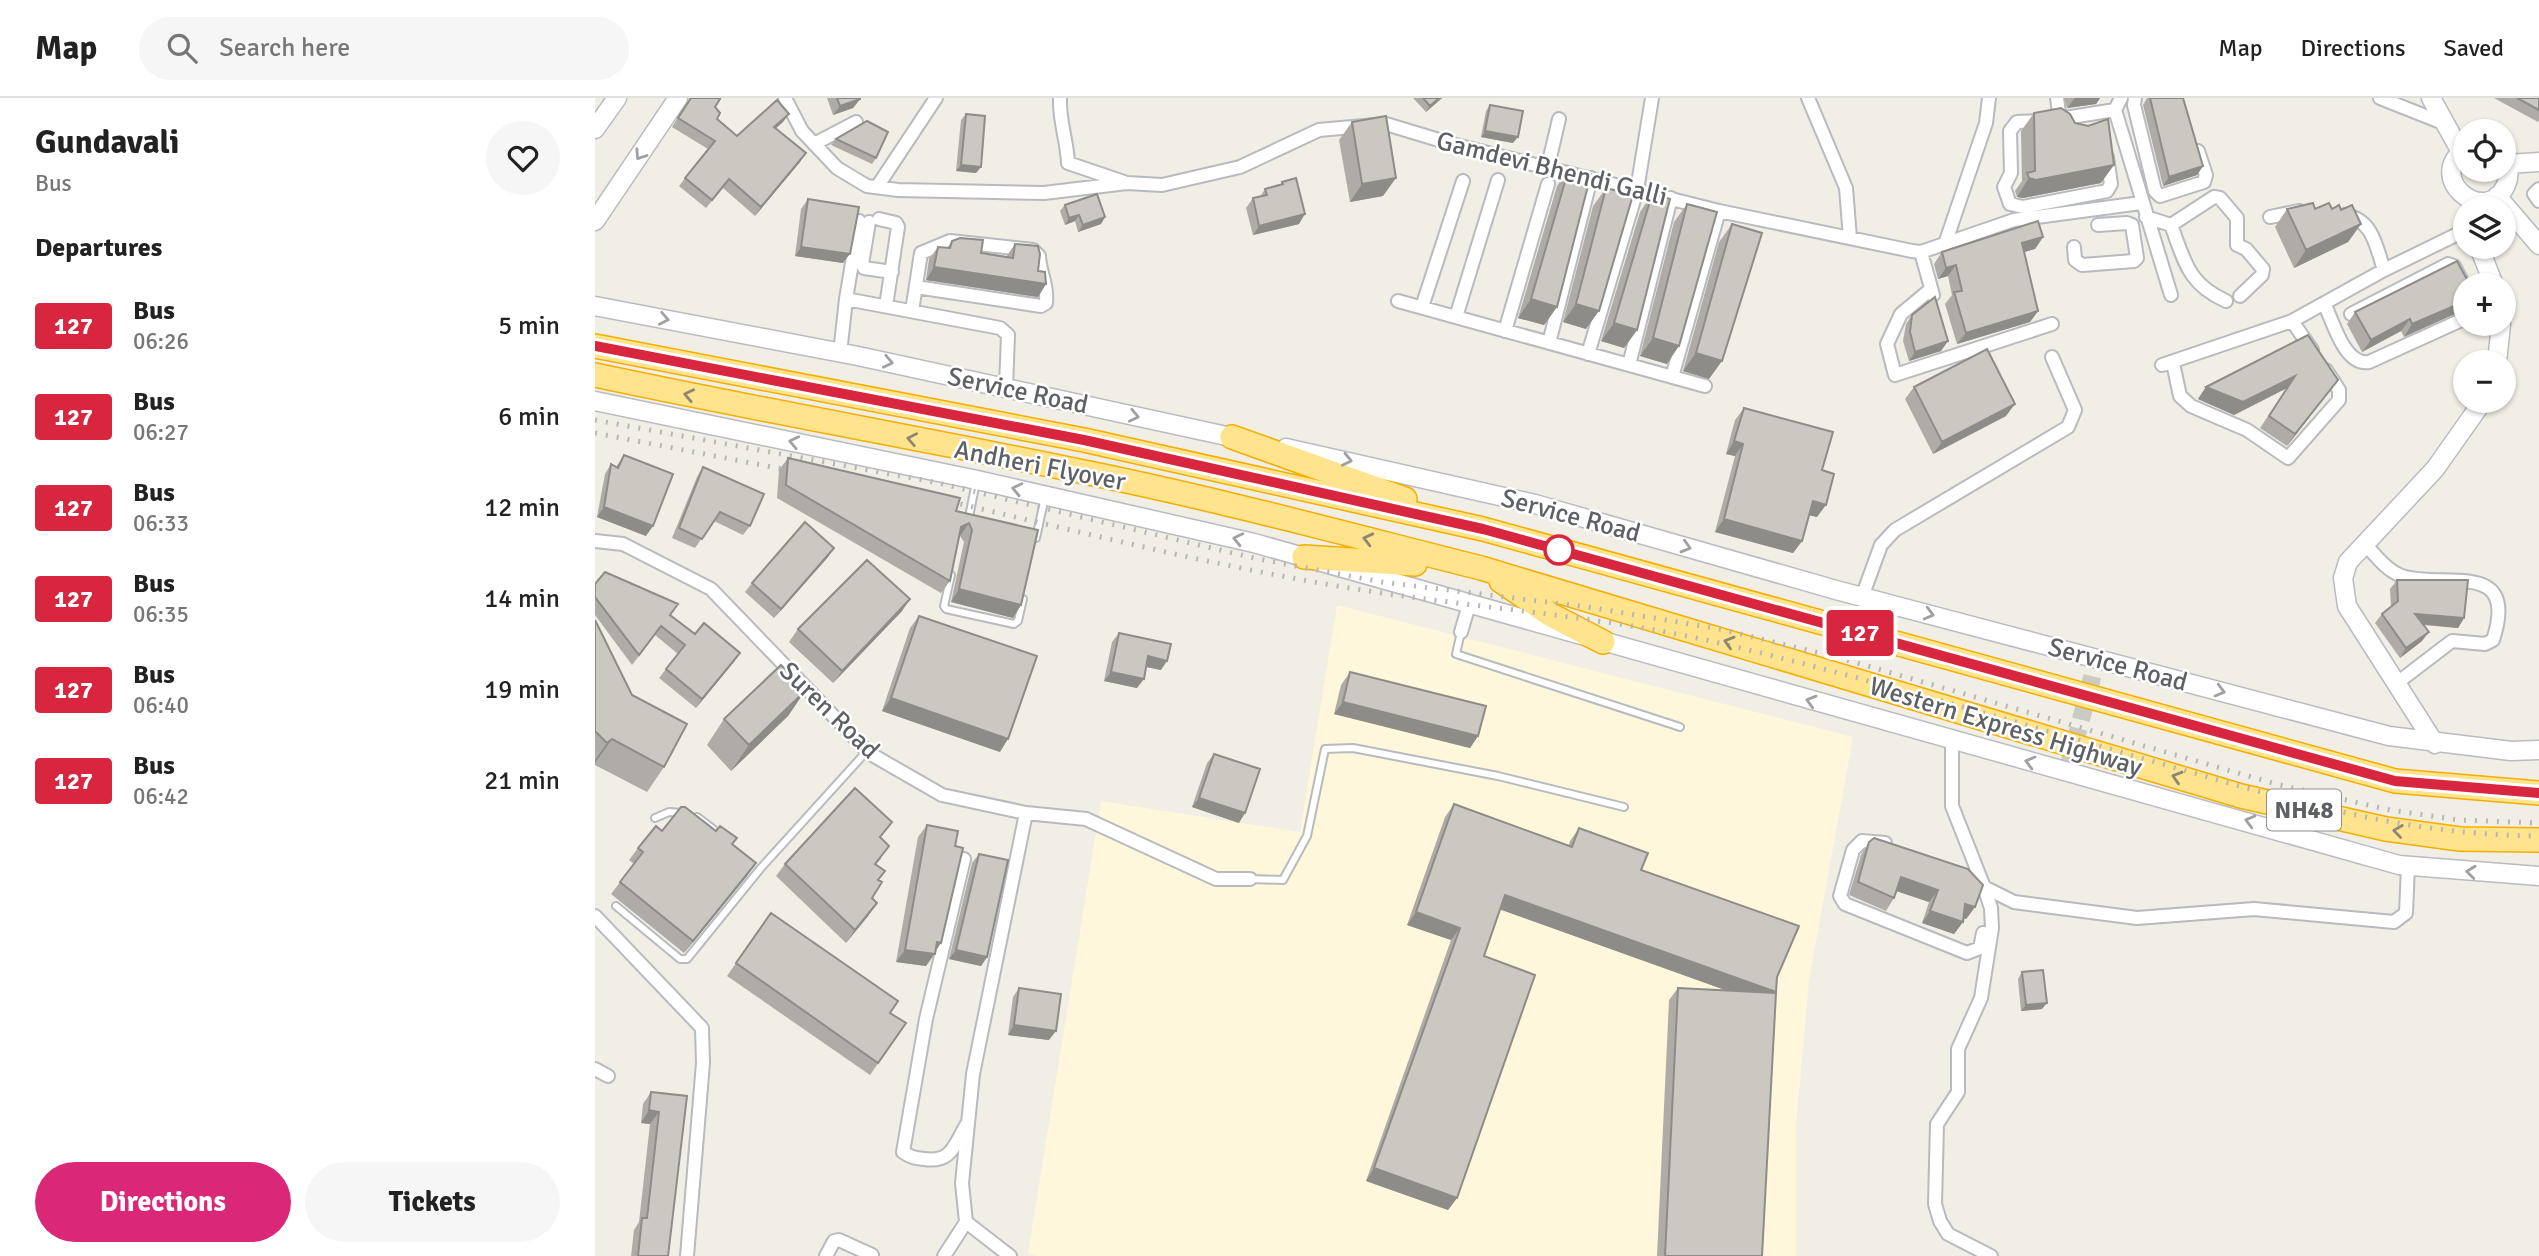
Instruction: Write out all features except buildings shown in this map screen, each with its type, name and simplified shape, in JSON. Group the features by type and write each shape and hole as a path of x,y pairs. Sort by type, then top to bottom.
{"highway":[{"name":"Andheri Flyover","path":"595,346 1084,440 1483,529"},
{"name":"Andheri Flyover","path":"595,375 790,417 1075,470 1481,568"},
{"path":"1232,437 1483,529"},
{"name":"Western Express Highway","path":"1483,529 2395,781 2539,793"},
{"path":"1304,557 1481,568 1551,615 1603,642"},
{"name":"Western Express Highway","path":"1481,568 2241,796 2386,829 2460,839 2539,840"}],"street":[{"path":"595,130 617,98"},
{"path":"595,221 678,98"},
{"path":"785,98 802,131 814,144 837,168 867,186 1044,194 1127,183"},
{"path":"877,187 936,98"},
{"path":"1060,98 1059,120 1067,136 1068,163 1127,183"},
{"path":"1588,354 1637,190 1652,98"},
{"path":"1808,98 1846,188 1850,238"},
{"path":"1945,244 1986,123 1989,98"},
{"path":"2057,98 2059,113 2065,118 2118,110"},
{"path":"2135,98 2133,105 2155,191 2160,196 2204,182 2206,176 2194,137"},
{"path":"2380,98 2443,123"},
{"path":"2431,98 2453,136"},
{"path":"2090,128 2118,110"},
{"path":"2118,110 2141,203 2170,291 2193,278"},
{"path":"1548,166 1559,119"},
{"path":"2038,121 2017,122 2010,131 2011,173 2004,187 2010,204 2023,207 2107,191 2111,184 2106,149"},
{"path":"814,144 856,122"},
{"name":"Gamdevi Bhendi Galli","path":"1127,183 1162,185 1224,172 1319,130 1386,124 1452,144 1719,211 1921,252"},
{"path":"2516,161 2539,162"},
{"path":"1549,343 1591,178"},
{"path":"1456,317 1498,180"},
{"path":"1422,307 1463,181"},
{"path":"1505,331 1548,184"},
{"path":"2539,189 2534,194 2539,201"},
{"path":"2171,225 2214,197 2220,198 2237,218 2237,245 2263,270 2262,275 2240,296"},
{"path":"1629,365 1671,198"},
{"path":"1938,312 1921,252 2014,220 2141,203"},
{"path":"2074,247 2075,260 2089,266 2134,261 2136,250 2132,225 2098,225 2103,208"},
{"path":"1672,377 1719,211"},
{"path":"2270,218 2297,211 2310,212"},
{"path":"2336,215 2363,221 2373,236 2384,270"},
{"path":"2146,217 2171,225 2193,278 2202,289 2226,301"},
{"path":"2516,219 2539,245"},
{"path":"869,221 862,264 865,268 892,272"},
{"path":"869,221 896,223 898,227 886,306"},
{"path":"839,353 846,299 869,221"},
{"path":"2292,321 2341,394 2339,400 2288,458 2246,430 2191,406 2181,396 2167,364 2292,321 2384,270 2453,236"},
{"path":"912,311 921,253 950,241 1033,250 1039,256 1040,271 1048,285 1046,303 1041,306 916,287"},
{"path":"2136,250 2155,245"},
{"path":"2351,314 2448,264 2454,265 2458,273"},
{"path":"1931,289 1901,314 1887,344 1887,353 1896,375 1950,352 2052,324"},
{"path":"846,299 1000,328 1008,335 1010,348 1006,387"},
{"path":"1398,301 1705,386"},
{"path":"2324,303 2350,356 2359,363 2369,362 2453,324"},
{"name":"Service Road","path":"595,306 1006,387 1232,437 1342,458 1535,504 1863,597 2376,733 2435,744 2511,751 2539,750"},
{"path":"1863,597 1881,545 1895,530 2068,427 2075,410 2052,357"},
{"path":"595,401 977,480 1304,557 2408,866 2539,876"},
{"path":"2435,744 2347,606 2343,578 2348,562 2435,469 2475,413"},
{"name":"Suren Road","path":"595,541 623,544 711,589 867,751 942,795 1026,813 1086,819 1216,879 1249,879"},
{"path":"2365,544 2402,577 2476,580 2488,588 2498,607 2493,640 2485,644 2452,641 2397,683"},
{"path":"1461,632 1469,605"},
{"path":"1952,740 1952,806 1991,908 1989,946 1981,998 1958,1049 1958,1092 1937,1124 1935,1204 1940,1221 1948,1234 1991,1256"},
{"path":"944,1256 966,1222 962,1183 973,1074 1026,813"},
{"path":"1897,848 1874,841 1858,844 1840,896 1845,904 1972,953 1980,948 1987,911 1980,887 1961,871 1973,858"},
{"path":"964,859 926,1019 903,1152 909,1157 939,1161 947,1157 969,1121"},
{"path":"1984,887 2014,902 2137,918 2254,909 2394,922 2406,913 2408,866"},
{"path":"595,916 702,1028 703,1063 689,1255"},
{"path":"595,1069 608,1076"},
{"path":"966,1222 1010,1256"},
{"path":"826,1256 834,1241 839,1240 872,1255"}],"lane":[{"path":"977,480 967,519 969,523 982,526"},
{"path":"1033,550 1046,496"},
{"path":"1022,535 1036,538"},
{"path":"952,567 944,606 946,609 1014,624 1018,621 1025,586"},
{"path":"1461,632 1456,654 1681,727"},
{"path":"1249,879 1283,880 1307,836 1325,749 1353,748 1498,776 1624,807"},
{"path":"616,906 680,959 687,959 760,869 867,751"},
{"path":"655,818 669,812 697,817 723,837"},
{"path":"751,861 760,869"}],"shaded area":[{"path":"1337,605 1853,737 1809,981 1796,1127 1796,1256 1036,1256 1028,1253 1101,801 1300,832"}],"tunnel":[{"path":"2067,772 2097,659"}],"railway":[{"path":"595,420 934,482 1258,559 1382,582 1588,607 1720,629 1840,658 2276,784 2390,810 2459,820 2539,823"},
{"path":"595,433 798,472"},
{"path":"939,499 1270,574 1382,593 1601,621 1689,636 1887,686 2291,800 2437,829 2539,836"}],"bus line":[{"name":"127","path":"595,346 1084,440 1483,529 2395,781 2539,793"}]}
